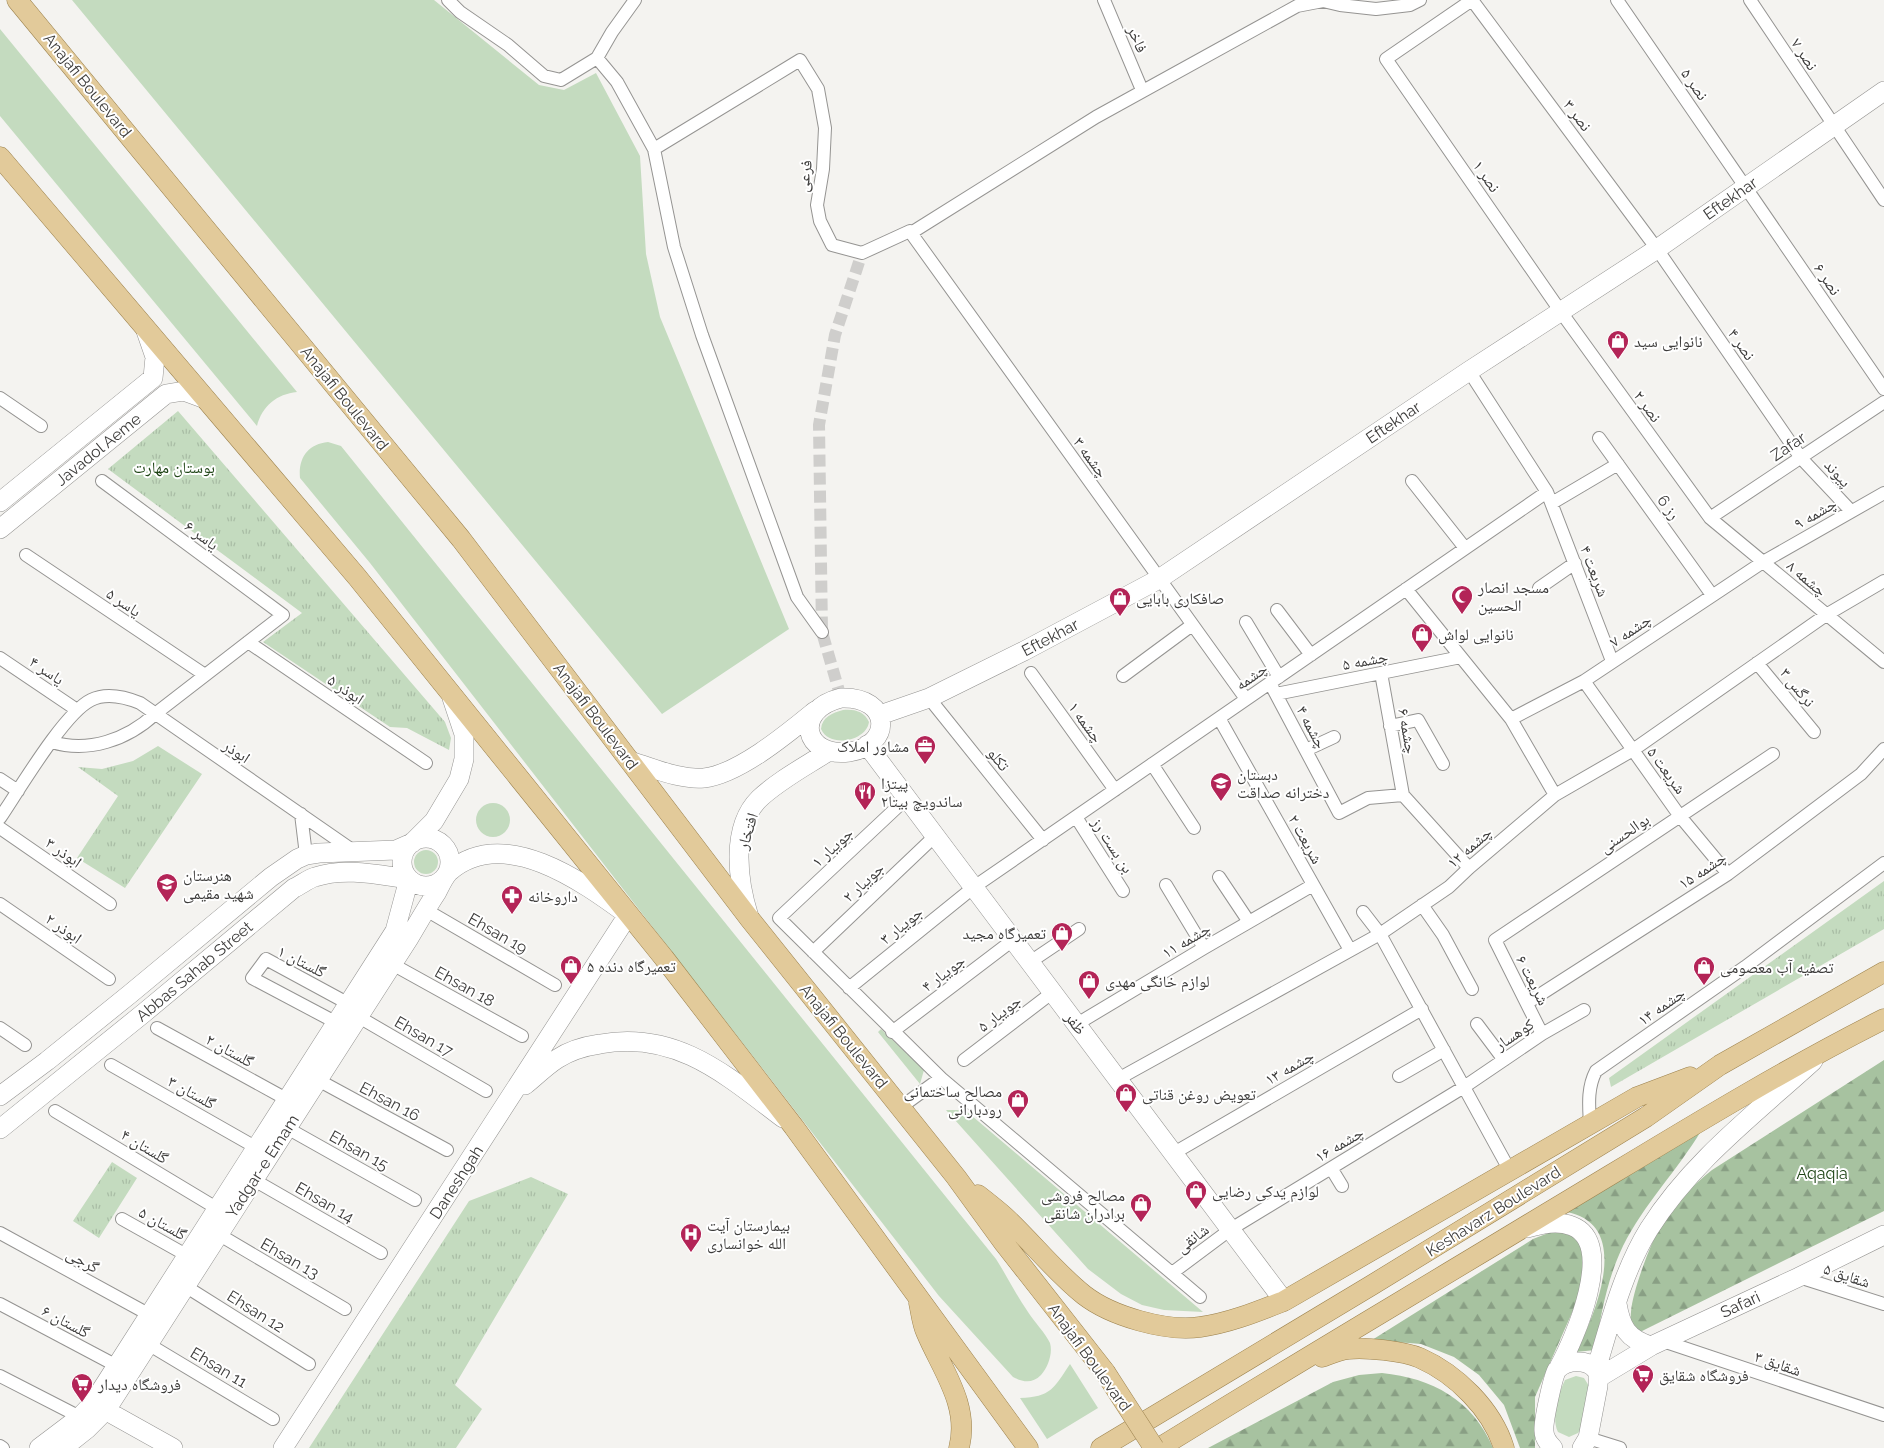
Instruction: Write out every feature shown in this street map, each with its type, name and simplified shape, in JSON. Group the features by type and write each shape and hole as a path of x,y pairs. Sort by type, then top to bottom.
{"main road":[{"name":"Anajafi Boulevard","path":"17,0 461,539 749,918 956,1177 1004,1243 1105,1372 1154,1448"},
{"path":"0,157 356,577 628,915 794,1127 1028,1448"},
{"name":"Keshavarz Boulevard","path":"1101,1448 1638,1122 1720,1065 1884,972"},
{"name":"Keshavarz Boulevard","path":"1159,1448 1289,1367 1672,1138 1828,1047 1884,1019"},
{"path":"956,1177 1005,1217 1051,1264 1085,1295 1104,1307 1124,1317 1163,1326 1198,1327 1234,1320 1284,1301 1638,1097 1720,1065"},
{"path":"916,1293 925,1330 956,1394 961,1410 962,1426 959,1448"},
{"path":"1289,1367 1347,1349 1390,1350 1418,1357 1439,1368 1465,1388 1486,1412 1504,1448"}],"street":[{"path":"448,0 460,12 508,45 544,76 560,80 597,58 612,32 635,0"},
{"name":"فاخر","path":"1104,0 1142,90"},
{"path":"911,233 1096,117 1297,6 1323,1 1376,9 1410,5 1420,0"},
{"name":"نصر ۱","path":"1472,0 1386,59 1560,312"},
{"name":"نصر ۳","path":"1472,0 1657,249"},
{"name":"نصر ۵","path":"1617,0 1746,187"},
{"name":"نصر ۷","path":"1750,0 1884,200"},
{"path":"597,58 617,82 654,149 674,247 702,335 797,597 822,632"},
{"name":"فرعی","path":"654,149 800,60 818,89 825,128 823,169 817,205 820,222 832,244 862,253 910,231 911,233"},
{"name":"Eftekhar","path":"880,715 929,698 1024,652 1159,579 1469,371 1657,249 1884,91"},
{"name":"نصر ۶","path":"1746,187 1884,389"},
{"name":"چشمه ۳","path":"911,233 1246,699"},
{"name":"نصر ۴","path":"1657,249 1801,458"},
{"name":"نصر ۲","path":"1560,312 1710,518"},
{"path":"146,330 155,357 153,378 166,394 184,391 203,398"},
{"path":"1469,371 1549,498"},
{"name":"Javadol Aeme","path":"0,502 153,378"},
{"name":"Javadol Aeme","path":"0,529 166,394"},
{"path":"0,398 41,426"},
{"name":"Zafar","path":"1710,518 1884,402"},
{"name":"رز 6","path":"1600,438 1712,594"},
{"name":"پیوند","path":"1801,458 1851,511"},
{"name":"چشمه","path":"974,887 1246,699 1275,684 1310,654 1465,548 1549,498 1618,464"},
{"name":"یاسر ۶","path":"102,481 283,615 248,642"},
{"path":"1412,481 1465,548"},
{"name":"چشمه ۹","path":"1763,562 1884,493"},
{"name":"شریعت ۴","path":"1549,498 1612,661"},
{"name":"چشمه ۸","path":"1710,518 1884,662"},
{"name":"یاسر ۵","path":"26,555 205,675"},
{"name":"چشمه ۷","path":"1511,719 1584,681 1712,594 1763,562"},
{"path":"1539,588 1575,563"},
{"name":"چشمه ۱۲","path":"1118,1079 1380,934 1449,887 1468,868 1555,795 1633,750 1826,615 1884,581"},
{"path":"1406,589 1511,719 1555,795"},
{"path":"1276,610 1310,654"},
{"name":"چشمه ۴","path":"1246,622 1306,750 1339,813 1368,798 1403,795"},
{"path":"1123,676 1192,625"},
{"path":"52,742 66,747 87,746 111,741 142,727 154,714 248,642"},
{"name":"ابوذر ۵","path":"248,642 426,763"},
{"name":"چشمه ۵","path":"1275,684 1381,673 1461,657"},
{"name":"یاسر ۴","path":"0,658 77,710"},
{"name":"نرگس ۳","path":"1757,663 1814,732"},
{"name":"چشمه ۱","path":"1031,673 1115,790"},
{"name":"چشمه ۶","path":"1381,673 1403,795"},
{"name":"شریعت ۵","path":"1584,681 1679,815 1728,874"},
{"path":"450,692 464,734 464,759 458,779 434,821 406,849 402,864 409,879 415,883 430,886 437,884 448,873 466,861 482,855 508,854 547,864 587,886 628,915"},
{"name":"ابوذر","path":"77,710 92,699 109,696 125,697 140,703 355,852"},
{"name":"تکلو","path":"929,698 1043,840"},
{"path":"630,761 676,776 705,778 720,774 746,761 778,741 815,711 831,700 861,699 870,704 880,715 880,730 875,739 867,745 849,752 829,751 820,747 813,740 809,730 810,720 815,711"},
{"path":"0,818 52,742 77,710"},
{"name":"شریعت ۲","path":"1219,718 1350,950"},
{"path":"1390,726 1418,720 1444,764"},
{"path":"1306,750 1334,737"},
{"name":"ظفر","path":"867,745 1284,1301"},
{"name":"چشمه ۱۵","path":"1527,1003 1728,874 1861,774 1884,749"},
{"name":"افتخار","path":"749,918 743,897 739,857 740,841 750,813 757,801 769,791 829,751"},
{"name":"بوالحسنی","path":"1495,940 1772,754"},
{"path":"1152,764 1194,828"},
{"path":"0,779 18,791"},
{"path":"1403,795 1468,868"},
{"name":"جویبار ۱","path":"813,952 779,918 907,798"},
{"path":"301,814 306,856"},
{"name":"بن بست رز","path":"1076,817 1123,891"},
{"name":"ابوذر ۳","path":"0,828 110,904"},
{"name":"جویبار ۲","path":"813,952 935,836"},
{"path":"412,843 418,839 432,839 444,846 450,859 448,873"},
{"name":"Abbas Sahab Street","path":"0,1096 130,994 271,877 297,859 319,853 396,850 412,843"},
{"name":"چشمه ۱۴","path":"1590,1125 1588,1100 1590,1085 1596,1071 1745,967 1884,864"},
{"name":"Abbas Sahab Street","path":"0,1129 294,888 314,877 332,873 355,872 409,879"},
{"name":"Yadgar-e Emam","path":"39,1448 93,1410 148,1344 318,1080 348,1013 392,964 448,873"},
{"path":"1219,877 1249,922"},
{"name":"Yadgar-e Emam","path":"63,1448 87,1429 93,1410 117,1366 288,1100 348,1013 395,931 409,879"},
{"path":"1166,885 1204,948"},
{"name":"چشمه ۱۱","path":"1077,1024 1313,885"},
{"name":"جویبار ۳","path":"849,988 974,887"},
{"name":"ابوذر ۲","path":"0,904 109,979"},
{"path":"1422,906 1443,935 1472,989"},
{"name":"Ehsan 19","path":"426,910 555,985"},
{"path":"1363,912 1380,934 1510,1171"},
{"name":"Daneshgah","path":"283,1448 628,915"},
{"path":"1030,962 1079,929"},
{"name":"جویبار ۴","path":"892,1032 1013,940"},
{"name":"شریعت ۶","path":"1495,940 1542,1034"},
{"path":"813,952 892,1032 941,1078 1200,1297"},
{"name":"گلستان ۱","path":"266,959 348,1013 252,978 266,959"},
{"name":"Ehsan 18","path":"392,964 522,1036"},
{"name":"جویبار ۵","path":"964,1060 1053,992"},
{"name":"چشمه ۱۳","path":"1174,1153 1422,1009"},
{"name":"کوهسار","path":"1464,1087 1542,1034 1584,1010"},
{"name":"Ehsan 17","path":"348,1013 486,1092"},
{"path":"1477,1024 1504,1060"},
{"path":"0,1028 24,1045"},
{"name":"گلستان ۲","path":"157,1028 288,1100"},
{"path":"510,1097 558,1058 596,1044 614,1041 645,1042 679,1049 708,1064 733,1080 794,1127"},
{"path":"1620,1448 1588,1445 1598,1386 1597,1374 1617,1304 1640,1245 1668,1202 1706,1159 1828,1047"},
{"path":"1399,1076 1444,1050"},
{"name":"گلستان ۳","path":"111,1065 257,1148"},
{"path":"901,1107 941,1078"},
{"name":"Ehsan 16","path":"318,1080 448,1150"},
{"name":"چشمه ۱۶","path":"1231,1229 1464,1087"},
{"name":"گلستان ۴","path":"55,1111 218,1209"},
{"name":"Ehsan 15","path":"287,1128 415,1200"},
{"path":"1331,1168 1342,1186"},
{"name":"Ehsan 14","path":"254,1180 381,1253"},
{"name":"گلستان ۵","path":"122,1219 188,1256"},
{"path":"1520,1229 1551,1223 1571,1225 1586,1236 1590,1244 1592,1260 1590,1282 1573,1336 1554,1378 1544,1430 1545,1439 1550,1447"},
{"name":"شانقی","path":"1172,1273 1231,1229"},
{"name":"گرجی","path":"0,1233 150,1315"},
{"name":"Ehsan 13","path":"218,1234 345,1309"},
{"name":"Safari","path":"1597,1374 1657,1343 1799,1277 1884,1234"},
{"name":"شقایق ۵","path":"1799,1277 1884,1304"},
{"name":"Ehsan 12","path":"185,1286 309,1364"},
{"name":"گلستان ۶","path":"0,1304 117,1366"},
{"path":"1617,1304 1620,1319 1625,1330 1638,1341 1657,1343"},
{"name":"شقایق ۳","path":"1657,1343 1884,1415"},
{"name":"Ehsan 11","path":"148,1344 274,1419"},
{"path":"1559,1367 1576,1361 1587,1364 1597,1374"},
{"path":"0,1376 93,1410 173,1448"}],"green space":[{"path":"72,0 434,0 539,85 564,90 596,73 640,156 646,254 660,317 789,629 662,714"},
{"path":"0,29 297,392 283,395 271,402 259,419 257,426 0,116"},
{"name":"بوستان مهارت","path":"178,411 445,722 451,738 449,750 407,728 390,727 263,642 302,613 108,469"},
{"path":"328,442 341,446 996,1259 1024,1306 1050,1343 1049,1360 1044,1372 1038,1378 1027,1381 1013,1377 939,1296 370,563 300,478 301,464 306,453 321,443"},
{"path":"843,710 855,710 864,715 869,722 866,729 855,738 847,740 831,739 821,729 823,721 828,716"},
{"path":"158,746 202,774 125,888 77,858 118,796 78,767 102,769 133,761"},
{"path":"493,803 500,804 505,808 509,813 509,827 505,832 500,836 493,837 486,836 481,832 477,827 476,820 477,813 481,808 486,804"},
{"path":"426,850 435,853 438,862 435,871 426,874 417,871 414,862 417,853"},
{"path":"1884,881 1884,929 1611,1087 1609,1078"},
{"path":"881,1029 924,1070 920,1084 878,1032"},
{"name":"Aqaqia","path":"1884,1060 1884,1211 1636,1334 1633,1329 1631,1315 1632,1303 1639,1278 1659,1227 1680,1199 1712,1170"},
{"path":"946,1110 965,1110 1203,1312 1164,1310 1142,1305 1121,1294 1088,1269"},
{"path":"1701,1131 1641,1216 1623,1246 1617,1259 1602,1310 1595,1350 1576,1352 1599,1295 1604,1273 1604,1252 1599,1234 1587,1220 1566,1212"},
{"path":"112,1162 137,1178 99,1238 73,1221"},
{"path":"531,1177 568,1194 455,1385 482,1409 456,1448 309,1448 469,1201"},
{"path":"1551,1232 1567,1233 1579,1241 1584,1254 1583,1274 1578,1299 1535,1397 1535,1448 1520,1448 1504,1405 1479,1375 1454,1357 1421,1344 1372,1340 1533,1239"},
{"path":"1070,1364 1098,1408 1047,1439 1020,1398 1039,1396 1051,1390"},
{"path":"1382,1373 1418,1380 1449,1394 1474,1417 1485,1431 1493,1448 1208,1448 1333,1382 1359,1375"},
{"path":"1576,1376 1584,1378 1589,1386 1581,1429 1578,1433 1569,1437 1558,1432 1555,1413 1565,1380"}],"tunnel":[{"path":"841,698 822,632 819,425 835,335 862,253"}],"place":[{"name":"نانوایی‌ سید","path":"1618,360"},
{"name":"مسجد انصار الحسین","path":"1462,615"},
{"name":"صافکاری بابایی","path":"1120,617"},
{"name":"نانوایی لواش","path":"1422,653"},
{"name":"مشاور املاک","path":"925,765"},
{"name":"دبستان دخترانه صداقت","path":"1221,802"},
{"name":"پیتزا ساندویچ بیتا۲","path":"865,811"},
{"name":"هنرستان شهید مقیمی","path":"167,903"},
{"name":"داروخانه","path":"512,915"},
{"name":"تعمیرگاه مجید","path":"1062,952"},
{"name":"تعمیرگاه دنده ۵","path":"571,985"},
{"name":"تصفیه آب معصومی","path":"1704,986"},
{"name":"لوازم خانگی مهدی","path":"1089,1000"},
{"name":"تعویض روغن قناتی","path":"1126,1113"},
{"name":"مصالح ساختمانی رودبارانی","path":"1018,1119"},
{"name":"لوازم یدکی رضایی","path":"1196,1210"},
{"name":"مصالح فروشی برادران شانقی","path":"1141,1223"},
{"name":"بیمارستان آیت الله خوانساری","path":"691,1253"},
{"name":"فروشگاه شقایق","path":"1643,1394"},
{"name":"فروشگاه دیدار","path":"82,1403"}]}
